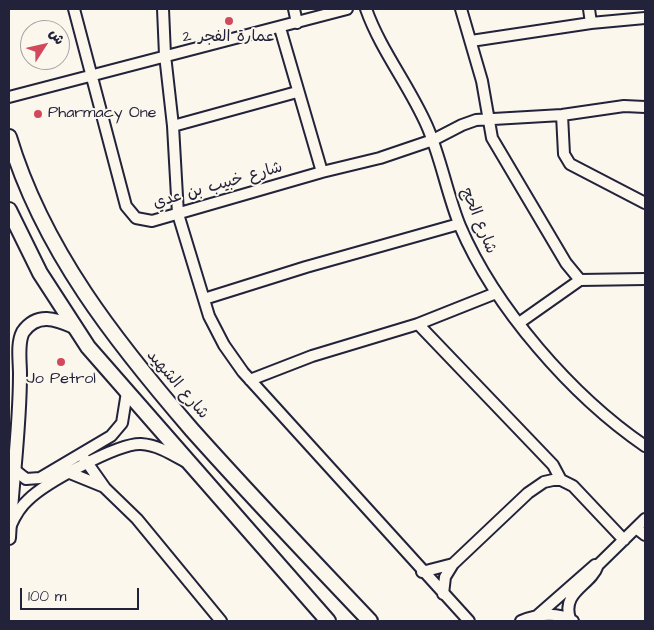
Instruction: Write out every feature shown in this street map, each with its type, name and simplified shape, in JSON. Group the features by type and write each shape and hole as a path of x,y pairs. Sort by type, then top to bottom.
{"highway":[{"name":"شارع الشهيد","path":"9,137 24,181 61,255 115,338 228,470 370,621"},
{"path":"9,210 40,273 74,327 127,392 328,621"}],"main road":[{"path":"9,538 16,471 14,387 20,338 30,325 45,318 54,318 74,327"}],"street":[{"name":"شارع خبيب بن عدي","path":"74,9 126,206 130,213 143,220 152,221 322,172 380,158 433,140 462,125 489,119 562,115 615,109"},
{"path":"163,9 178,214 204,299 224,345 250,380 422,572 469,621"},
{"path":"294,9 297,23"},
{"path":"9,97 91,74 280,28 347,9"},
{"name":"شارع الحج","path":"366,9 385,52 411,94 433,140 459,224 470,249 496,293 518,323 556,366 617,427 645,446"},
{"path":"461,9 472,41 492,138 566,263 580,280"},
{"path":"590,9 591,23"},
{"path":"472,41 591,23 645,18"},
{"path":"280,28 297,92 322,172"},
{"path":"173,126 297,92"},
{"path":"615,109 624,106 645,108"},
{"path":"615,109 645,114"},
{"path":"562,115 564,154 570,164 645,204"},
{"path":"204,299 306,266 459,224"},
{"path":"518,323 580,280 645,279"},
{"path":"250,380 312,356 418,324 496,293"},
{"path":"418,324 553,465 561,480"},
{"path":"16,471 26,479 40,478 118,430 125,414 127,392"},
{"name":"شارع الحج","path":"606,416 645,439"},
{"path":"9,529 28,500 49,483 131,444 160,448 193,467"},
{"path":"81,454 105,488 137,519 221,621"},
{"path":"70,473 105,488"},
{"path":"442,594 445,577 453,564 537,486 553,480 561,480 573,486 624,540"},
{"path":"572,620 568,605 571,596 595,572 598,565 645,519"},
{"path":"636,528 645,535"},
{"path":"422,572 453,564"},
{"path":"538,615 589,568 598,565"},
{"path":"521,621 538,615 558,615 572,620"}],"place":[{"name":"عمارة الفجر 2","path":"229,21"},
{"name":"Pharmacy One","path":"38,114"},
{"name":"Jo Petrol","path":"61,362"}]}
